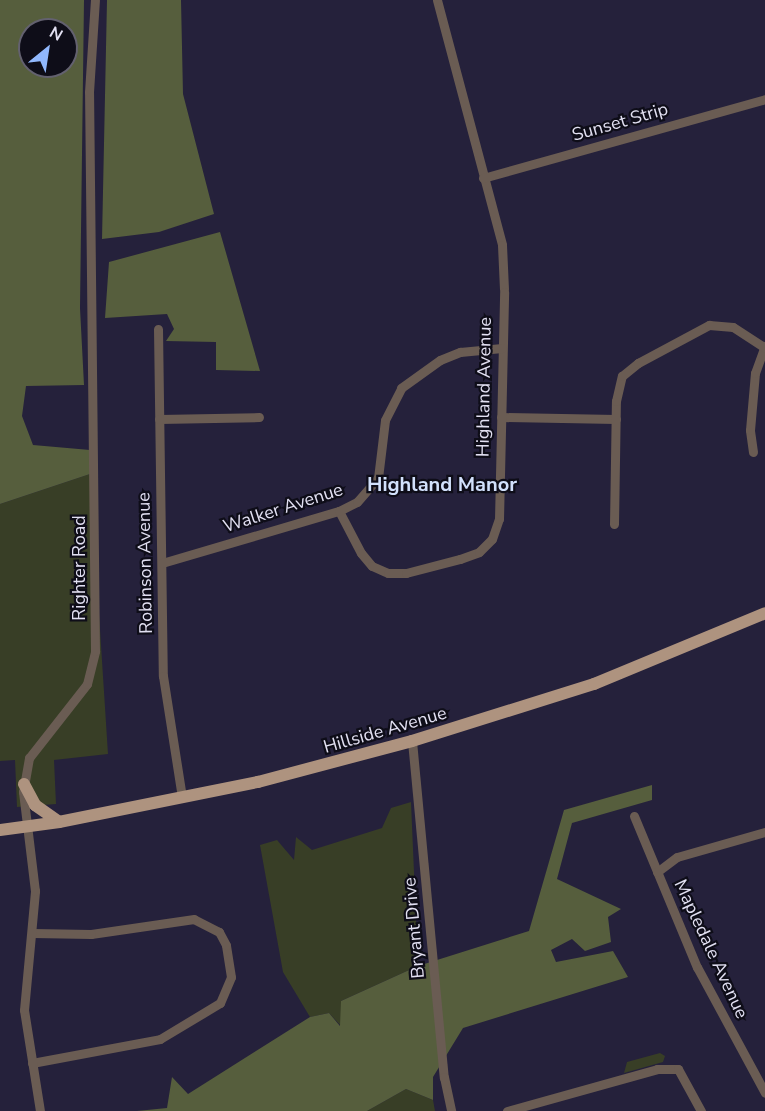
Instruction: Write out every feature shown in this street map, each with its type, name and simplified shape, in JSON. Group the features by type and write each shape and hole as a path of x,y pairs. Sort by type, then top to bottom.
{"main road":[{"name":"Hillside Avenue","path":"0,830 59,822 289,775 412,741 594,684 765,613"},
{"path":"24,784 34,805 59,822"}],"street":[{"name":"Righter Road","path":"40,1111 24,996 33,933 35,891 26,826 24,784 34,750 87,684 95,651 89,92 95,0"},
{"name":"Highland Avenue","path":"339,511 360,553 372,566 388,573 406,573 479,552 498,525 503,250 437,0"},
{"name":"Sunset Strip","path":"483,178 765,99"},
{"path":"614,524 615,419 622,376 709,325 733,327 765,346 755,373 750,430 753,452"},
{"name":"Robinson Avenue","path":"158,328 163,676 182,796"},
{"name":"Walker Avenue","path":"162,563 339,511 363,496 378,478 385,420 401,388 440,360 460,352 502,348"},
{"path":"159,419 259,417"},
{"path":"501,417 615,419"},
{"name":"Bryant Drive","path":"412,741 444,1077 451,1111"},
{"name":"Mapledale Avenue","path":"634,816 697,967 765,1093"},
{"path":"657,872 677,857 765,832"},
{"path":"32,1063 160,1040 220,1003 231,977 226,945 219,932 194,920 91,934 33,933"},
{"path":"507,1111 657,1069 678,1069 701,1111"}],"green space":[{"path":"0,0 84,0 80,308 84,385 26,386 22,416 33,445 90,450 90,474 0,504"},
{"path":"107,0 181,0 183,94 214,214 159,232 102,239"},
{"path":"220,232 260,371 216,370 216,342 166,341 174,329 167,314 105,318 109,262"},
{"path":"90,474 108,754 54,760 56,804 17,807 15,760 0,761 0,504"},
{"path":"652,785 652,800 572,823 557,879 621,909 608,917 611,942 585,951 572,939 551,950 556,962 613,951 628,977 463,1028 433,1077 433,1100 406,1089 367,1111 137,1111 167,1108 172,1077 188,1094 310,1017 329,1013 340,1026 341,1001 418,966 529,931 564,810"},
{"path":"411,802 418,966 341,1001 341,1026 329,1013 310,1017 283,972 260,845 277,840 294,860 296,837 312,850 382,828 391,808"},
{"path":"660,1053 665,1056 663,1062 624,1073 627,1062"},
{"path":"406,1089 433,1100 435,1111 367,1111"}],"district":[{"name":"Highland Manor","path":"442,484"}]}
